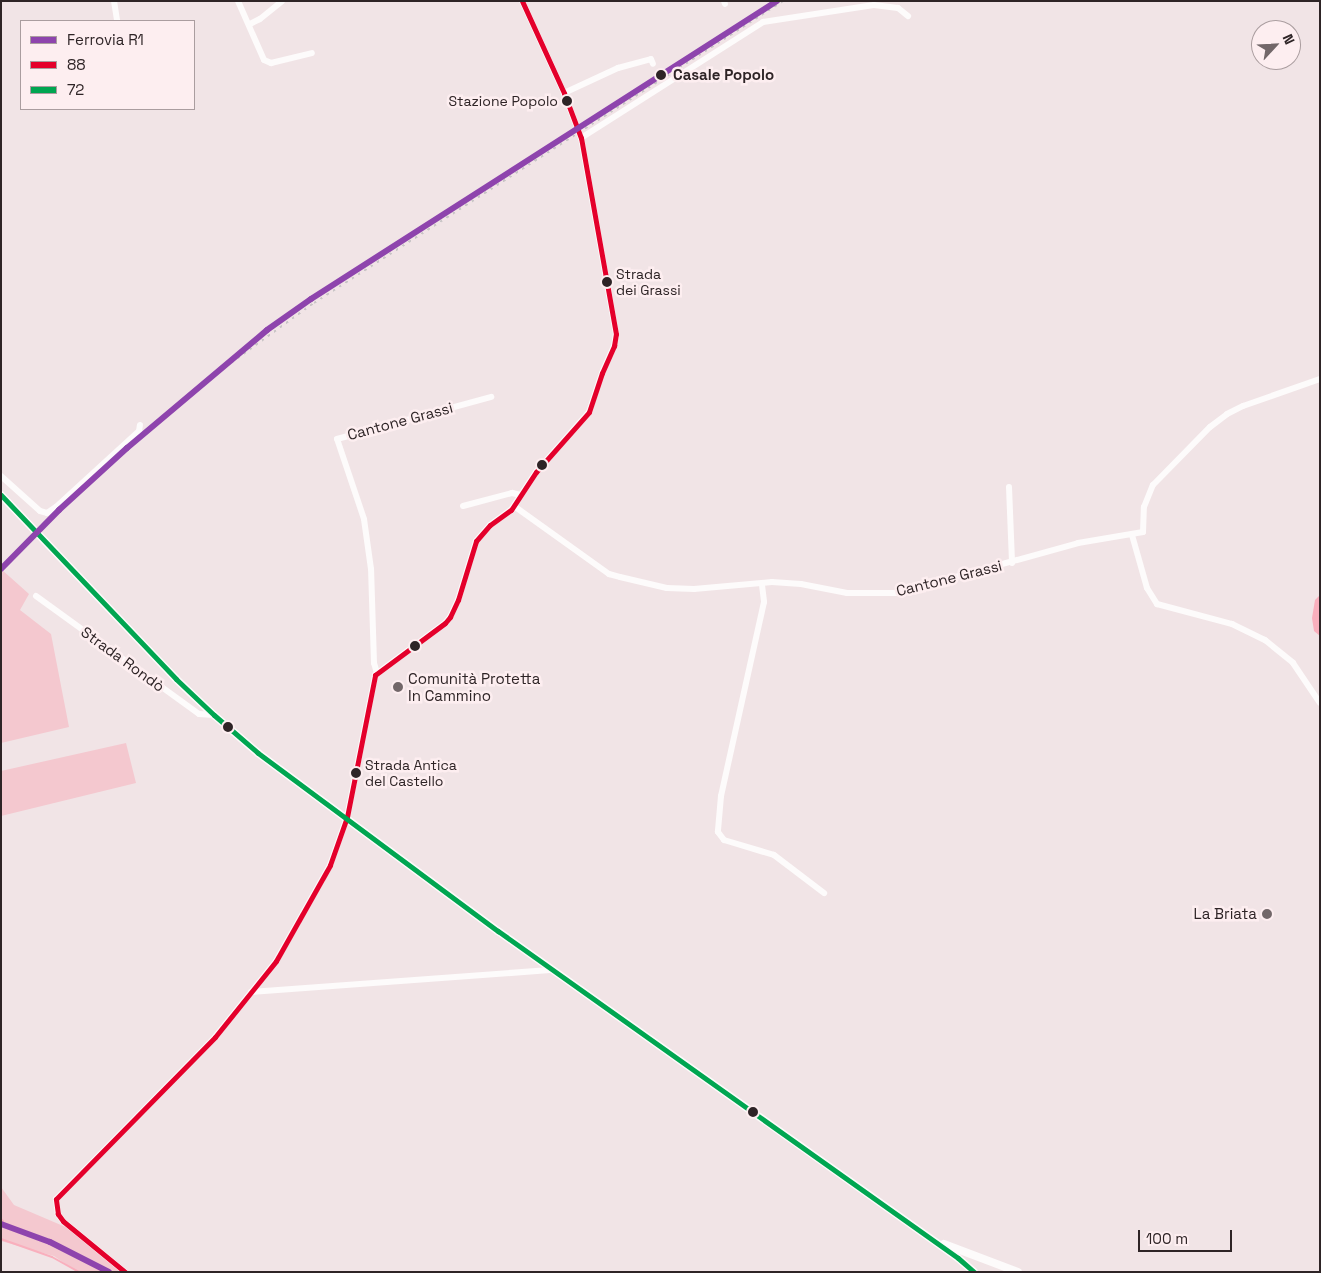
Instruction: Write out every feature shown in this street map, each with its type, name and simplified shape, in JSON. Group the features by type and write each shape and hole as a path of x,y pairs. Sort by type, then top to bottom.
{"main road":[{"path":"1,495 214,716 265,758 553,970 964,1262 974,1272"},
{"path":"928,1238 1016,1271"},
{"path":"998,1272 1016,1271"}],"street":[{"path":"114,1 117,20"},
{"path":"238,1 250,24 264,60 271,63 312,54"},
{"path":"250,24 260,20 282,1"},
{"path":"377,673 445,623 458,600 476,541 485,530 514,506 536,472 589,412 616,340 580,135 564,93 522,1"},
{"path":"580,135 763,22 874,5 898,8 908,16"},
{"path":"564,93 618,68 651,58 653,64"},
{"path":"1320,379 1243,406 1227,414 1210,427 1153,486 1144,507 1143,532 1132,536 1147,588 1157,604 1232,624 1264,640 1293,663 1320,703"},
{"name":"Cantone Grassi","path":"125,1272 63,1221 58,1214 56,1199 215,1037 276,961 330,865 346,817 371,684 377,673 374,663 371,569 364,519 337,439 491,397"},
{"path":"1,476 40,511 47,513 56,508 139,431 140,425"},
{"path":"1009,487 1012,563"},
{"path":"463,506 512,493 520,495"},
{"name":"Cantone Grassi","path":"514,506 609,574 667,588 694,589 762,585 772,582 801,584 847,593 898,593 1012,563 1078,543 1125,534 1132,536"},
{"path":"762,585 764,602 721,796 718,832 724,840 774,855 824,892"},
{"name":"Strada Rondò","path":"36,596 199,714 214,716"},
{"path":"251,992 553,970"},
{"path":"964,1262 968,1272"}],"shaded area":[{"path":"1,569 29,594 20,610 51,634 69,727 1,743"},
{"path":"1320,595 1320,636 1314,631 1312,618 1315,600"},
{"path":"126,743 136,783 1,816 1,771"},
{"path":"1,1187 14,1205 82,1234 123,1272 77,1272 54,1256 1,1241"}],"waterway":[{"path":"1,1239 52,1257 79,1272"}],"railway":[{"path":"195,389 314,303 783,1"},
{"path":"1,1224 50,1242 109,1272"}],"rail line":[{"name":"R1","path":"1,569 59,510 127,448 267,330 311,299 777,1"},
{"name":"R1","path":"1,1224 50,1242 109,1272"}],"transit line":[{"name":"88","path":"125,1272 63,1221 58,1214 56,1199 215,1037 276,961 330,865 347,817 375,675 445,623 450,617 458,600 476,541 490,525 511,510 536,472 589,412 602,373 614,346 616,334 581,138 564,93 522,1"},
{"name":"72","path":"1,495 176,679 258,753 498,931 958,1258 974,1272"}],"place":[{"name":"Casale Popolo","path":"661,75"},
{"name":"Stazione Popolo","path":"567,101"},
{"name":"Strada dei Grassi","path":"607,282"},
{"name":"Comunità Protetta In Cammino","path":"398,687"},
{"name":"Strada Antica del Castello","path":"356,773"},
{"name":"La Briata","path":"1267,914"}]}
